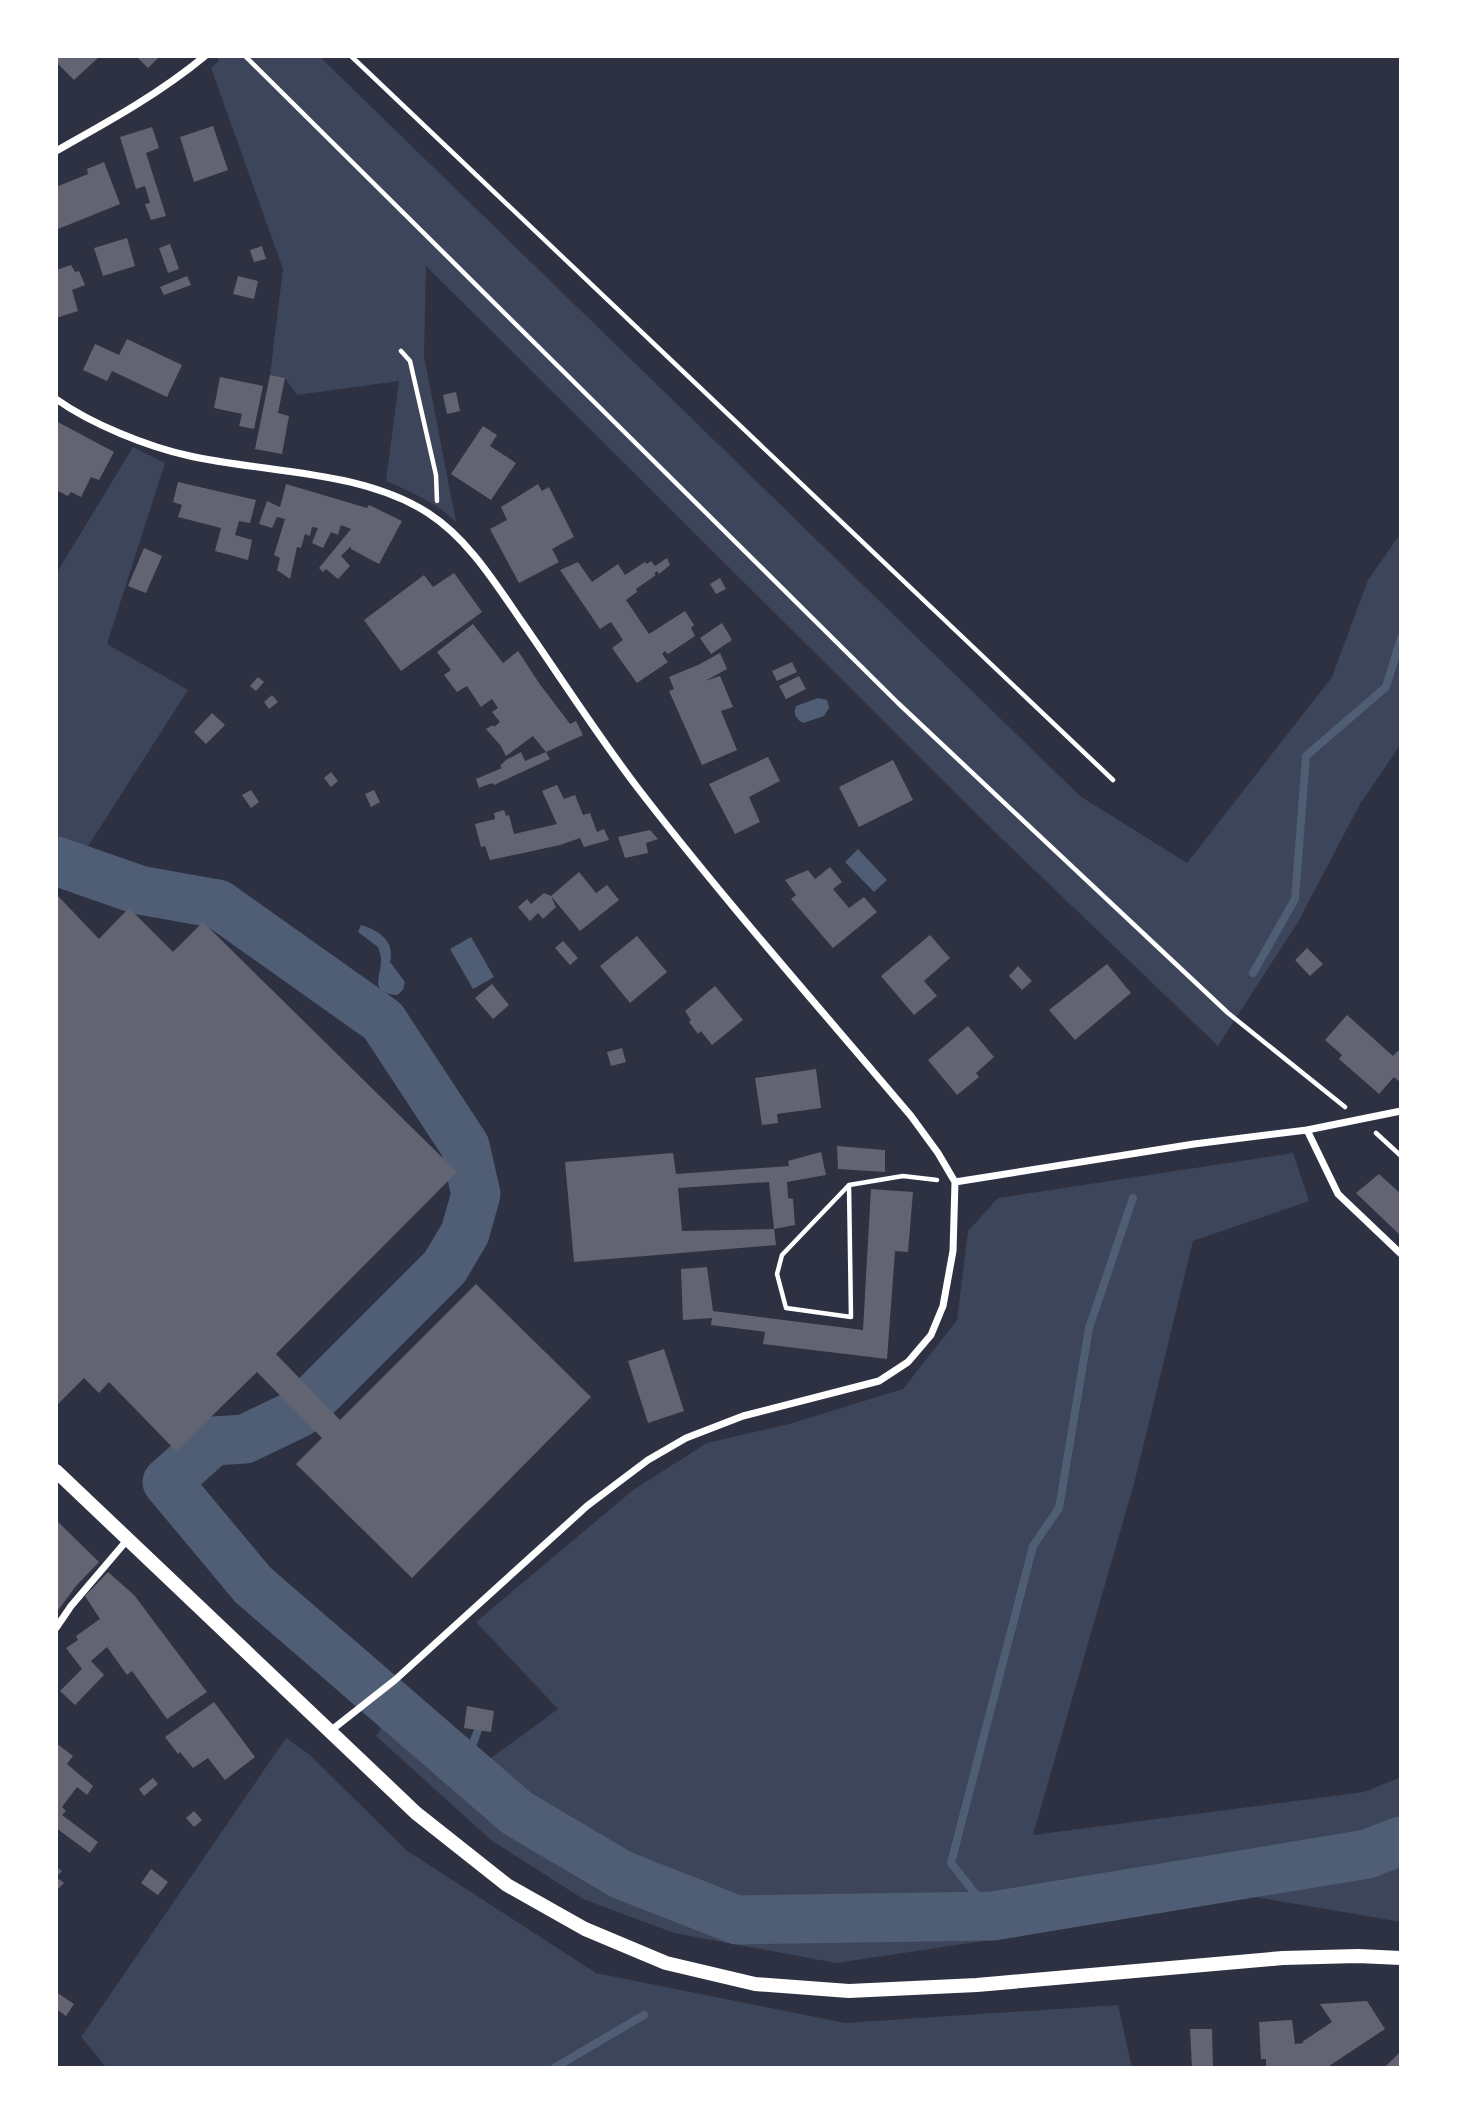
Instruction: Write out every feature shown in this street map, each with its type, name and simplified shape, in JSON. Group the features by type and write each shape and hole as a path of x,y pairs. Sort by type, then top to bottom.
{"main road":[{"path":"56,1471 416,1813 508,1885 585,1929 666,1963 755,1983 849,1991 977,1985 1283,1958 1401,1958"}],"street":[{"path":"56,151 125,112 179,77 205,56"},
{"path":"56,399 130,437 154,446 189,456 352,483 390,494 438,520 469,550 493,582 636,785 727,898 911,1116 955,1182 953,1251 943,1306 931,1335 908,1362 879,1381 743,1416 686,1438 649,1460 587,1506 395,1680 328,1732"},
{"path":"955,1182 1194,1144 1307,1130 1401,1111"},
{"path":"1307,1130 1338,1194 1401,1254"},
{"path":"56,1629 71,1606 128,1539"}],"path":[{"path":"245,56 898,704 1228,1013 1401,1156"},
{"path":"351,56 1112,780"},
{"path":"401,351 410,361 434,464 438,520"},
{"path":"849,1185 851,1317 786,1308 777,1274 782,1255 849,1185 903,1177 955,1182"}],"shaded area":[{"path":"215,56 319,56 1080,796 1187,863 1332,677 1368,580 1401,533 1401,744 1360,804 1298,922 1218,1046 1000,837 426,266 424,356 456,522 423,499 386,481 399,381 297,395 285,378 270,375 283,269 211,68 219,61"},
{"path":"133,447 165,463 107,644 188,690 83,854 56,844 56,574"},
{"path":"818,698 827,700 829,708 824,716 803,723 795,714 796,706"},
{"path":"858,849 887,880 874,892 845,862"},
{"path":"361,925 380,934 388,943 390,962 405,982 403,990 397,995 388,994 379,987 381,965 378,947 358,932"},
{"path":"471,937 494,977 473,989 450,949"},
{"path":"1293,1153 1309,1201 1193,1241 1135,1480 1033,1835 1364,1792 1401,1777 1401,1922 1232,1893 997,1939 836,1963 674,1933 583,1899 491,1840 376,1736 392,1712 462,1779 558,1709 476,1622 633,1490 707,1443 789,1424 903,1389 957,1320 968,1231 998,1198"},
{"path":"286,1738 310,1755 406,1850 596,1973 845,2023 1118,2005 1132,2068 107,2068 81,2037"}],"building":[{"path":"56,56 100,56 74,80 56,62"},
{"path":"136,56 160,56 148,68"},
{"path":"213,126 228,170 194,182 180,137"},
{"path":"152,127 159,148 146,153 166,216 151,220 145,204 150,203 145,186 136,189 120,137"},
{"path":"104,162 120,204 58,229 56,187 88,174 87,169"},
{"path":"127,238 135,266 103,276 94,248"},
{"path":"170,244 179,269 168,273 159,248"},
{"path":"262,246 266,259 254,262 250,250"},
{"path":"71,265 75,272 79,271 85,285 72,290 78,311 56,318 56,270"},
{"path":"187,276 191,285 164,295 160,287"},
{"path":"238,276 258,281 254,299 233,294"},
{"path":"127,339 182,365 167,397 112,371 107,381 83,370 95,344 119,355"},
{"path":"270,375 285,378 278,413 289,416 282,454 255,449"},
{"path":"220,377 263,386 254,429 239,426 242,414 214,408"},
{"path":"456,392 460,411 447,414 443,395"},
{"path":"56,421 114,452 99,480 91,477 81,497 71,492 68,496 56,490"},
{"path":"483,426 497,435 490,446 516,463 491,500 451,474"},
{"path":"178,482 256,500 250,523 239,521 235,535 252,540 248,560 215,551 221,528 178,517 182,505 173,502"},
{"path":"286,484 367,508 369,505 402,521 379,564 351,549 351,546 341,556 350,566 338,579 326,569 323,572 319,568 351,529 341,525 338,535 331,532 323,548 312,543 318,528 312,527 310,536 305,534 301,548 297,547 290,579 277,570 280,558 274,555 285,519 277,517 272,528 259,524 267,501 280,507"},
{"path":"538,484 542,491 549,487 574,537 552,549 559,562 519,583 490,529 507,520 501,507"},
{"path":"144,548 162,556 146,593 128,586"},
{"path":"667,558 670,565 659,574 657,571 654,574 656,575 626,600 649,634 685,611 694,625 691,628 695,636 668,654 665,651 662,654 668,662 637,683 612,648 623,640 611,622 600,629 560,570 578,562 592,582 618,564 625,575 645,562 647,564 651,561 655,566"},
{"path":"454,573 482,612 401,671 364,620 424,575 433,587"},
{"path":"720,578 726,589 716,594 710,584"},
{"path":"722,623 732,640 711,654 700,638"},
{"path":"473,624 503,663 518,651 570,724 576,721 583,735 546,752 533,736 506,756 486,729 500,722 492,712 498,708 492,699 481,707 467,686 457,692 444,675 451,670 437,652"},
{"path":"720,653 727,669 705,681 720,676 733,707 721,711 737,750 702,765 669,691 674,689 669,677"},
{"path":"792,662 797,672 777,681 772,671"},
{"path":"799,676 806,689 786,699 779,686"},
{"path":"258,677 264,682 256,691 250,686"},
{"path":"272,695 278,702 269,709 264,702"},
{"path":"212,713 225,725 206,744 194,732"},
{"path":"521,752 525,761 546,752 550,759 494,785 492,783 479,788 476,779 502,768 500,766 506,760"},
{"path":"768,757 780,781 749,797 760,822 735,834 709,784"},
{"path":"893,760 913,800 859,827 839,787"},
{"path":"331,772 338,781 331,787 324,778"},
{"path":"557,785 564,799 575,795 583,815 590,813 597,832 604,829 609,840 584,847 580,838 490,860 485,846 481,847 475,824 495,819 494,813 504,810 506,816 509,815 514,834 557,824 542,791"},
{"path":"251,790 259,802 251,808 242,795"},
{"path":"374,790 380,802 371,807 365,794"},
{"path":"650,830 658,839 646,843 648,853 625,858 618,837"},
{"path":"830,867 842,882 833,889 849,908 864,897 877,912 833,948 791,899 796,895 785,880 808,870 815,879"},
{"path":"579,872 596,893 607,885 619,900 580,931 551,896"},
{"path":"544,893 551,896 556,907 543,919 538,913 530,921 518,907 527,899 531,904"},
{"path":"56,894 99,939 129,908 173,952 203,922 457,1172 276,1354 340,1420 476,1284 591,1397 412,1578 296,1464 322,1438 257,1372 176,1451 109,1382 99,1393 84,1378 56,1406"},
{"path":"930,935 950,958 924,981 937,996 914,1015 881,976"},
{"path":"637,936 667,972 630,1003 600,966"},
{"path":"563,941 578,958 570,965 555,948"},
{"path":"1307,948 1323,964 1310,976 1295,960"},
{"path":"1107,964 1131,993 1075,1040 1049,1010"},
{"path":"1018,966 1032,981 1022,990 1009,976"},
{"path":"492,984 509,1005 493,1019 475,998"},
{"path":"715,986 743,1020 712,1045 701,1031 698,1034 685,1011"},
{"path":"1347,1015 1393,1056 1401,1048 1401,1083 1394,1077 1379,1094 1339,1059 1342,1055 1325,1040"},
{"path":"968,1026 994,1057 976,1073 979,1077 957,1095 928,1060"},
{"path":"622,1048 626,1062 611,1066 607,1052"},
{"path":"816,1069 821,1108 777,1114 778,1123 762,1125 755,1078"},
{"path":"837,1146 885,1150 885,1172 838,1169"},
{"path":"821,1152 826,1175 787,1182 788,1198 793,1199 795,1225 774,1229 776,1245 574,1262 565,1162 673,1153 676,1174 789,1166 788,1161","holes":["769,1182 774,1229 682,1231 678,1188"]},
{"path":"1379,1174 1401,1194 1401,1236 1356,1193"},
{"path":"871,1189 913,1192 908,1252 895,1251 887,1359 763,1344 765,1332 711,1325 712,1318 683,1320 681,1269 707,1267 713,1311 863,1330"},
{"path":"664,1349 684,1411 648,1423 628,1361"},
{"path":"56,1520 99,1562 76,1586 56,1613"},
{"path":"108,1572 134,1595 207,1692 167,1719 132,1671 127,1675 107,1647 91,1661 104,1675 75,1705 60,1691 82,1669 66,1648 78,1640 76,1636 100,1619 85,1596"},
{"path":"214,1702 255,1757 225,1780 208,1758 193,1768 165,1737"},
{"path":"467,1706 494,1711 491,1732 464,1728"},
{"path":"56,1743 73,1756 67,1764 93,1786 87,1795 77,1787 62,1807 66,1811 62,1815 98,1842 90,1853 56,1828"},
{"path":"153,1778 158,1784 144,1796 139,1789"},
{"path":"194,1811 202,1820 194,1827 186,1818"},
{"path":"151,1869 168,1882 158,1895 141,1883"},
{"path":"56,1877 64,1883 56,1891"},
{"path":"56,1992 74,2004 66,2016 56,2009"},
{"path":"1367,2001 1385,2029 1326,2068 1266,2068 1266,2059 1261,2059 1259,2022 1292,2020 1295,2044 1304,2043 1302,2042 1332,2022 1320,2004"},
{"path":"1190,2029 1212,2029 1213,2068 1192,2068"},
{"path":"1401,2051 1401,2068 1384,2068"}],"waterway":[{"path":"1253,973 1295,899 1306,756 1386,687 1401,638"},
{"path":"56,861 139,890 218,904 383,1021 465,1146 476,1194 465,1233 445,1267 299,1413 245,1439 213,1441 167,1482 253,1585 517,1813 622,1875 737,1920 993,1916 1367,1854 1401,1841"},
{"path":"993,1916 951,1863 1033,1546 1059,1508 1089,1328 1133,1198"},
{"path":"464,1767 478,1730"},
{"path":"554,2068 644,2015"}]}
